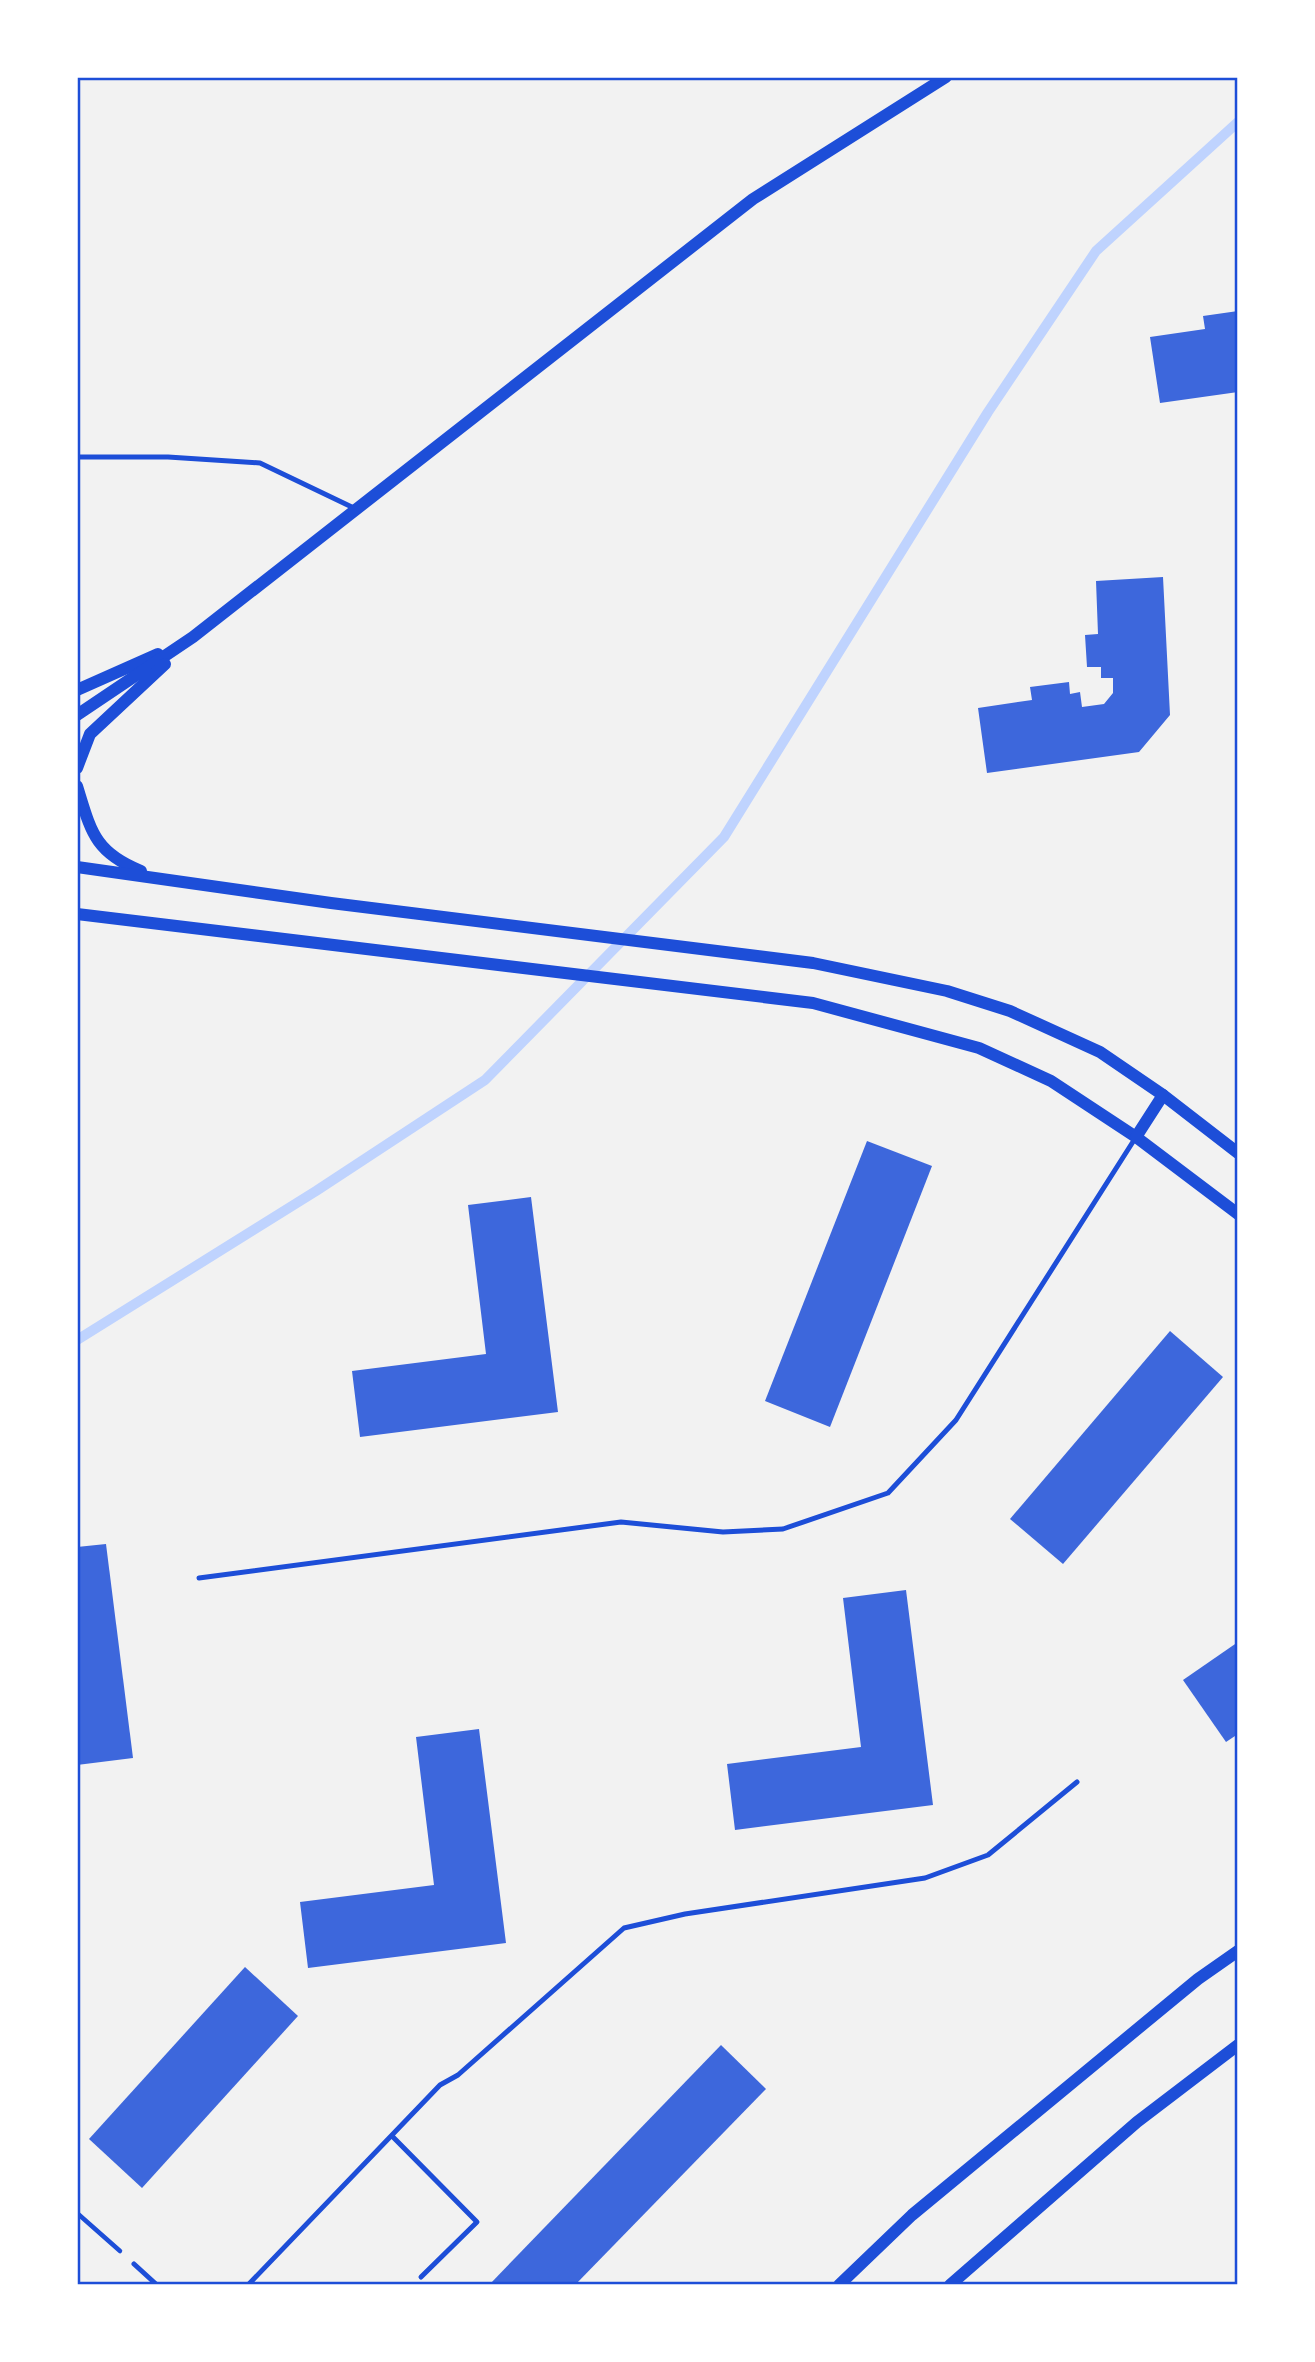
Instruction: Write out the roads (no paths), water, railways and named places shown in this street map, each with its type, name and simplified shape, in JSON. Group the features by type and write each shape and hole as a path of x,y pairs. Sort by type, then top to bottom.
{"street":[{"path":"77,768 90,734 193,638 753,199 946,77"},
{"path":"77,690 193,638"},
{"path":"77,715 193,638"},
{"path":"77,786 97,842 127,866 164,880"},
{"path":"77,867 331,903 813,963 947,991 1010,1011 1100,1052 1163,1095 1238,1153"},
{"path":"77,915 813,1003 979,1048 1051,1081 1136,1137 1238,1214"},
{"path":"1136,1137 1163,1095"},
{"path":"839,2285 912,2215 1198,1979 1238,1951"},
{"path":"950,2285 1137,2122 1238,2045"}],"lane":[{"path":"77,457 168,457 260,463 356,509"},
{"path":"200,1578 621,1522 723,1532 783,1529 888,1493 956,1420 1136,1137"},
{"path":"248,2285 440,2085 458,2075 624,1928 685,1914 925,1878 988,1855 1077,1782"},
{"path":"392,2136 477,2222 421,2277"},
{"path":"134,2264 157,2285"}],"waterway":[{"path":"77,1340 316,1191 485,1080 724,837 988,412 1096,251 1238,122"}]}
